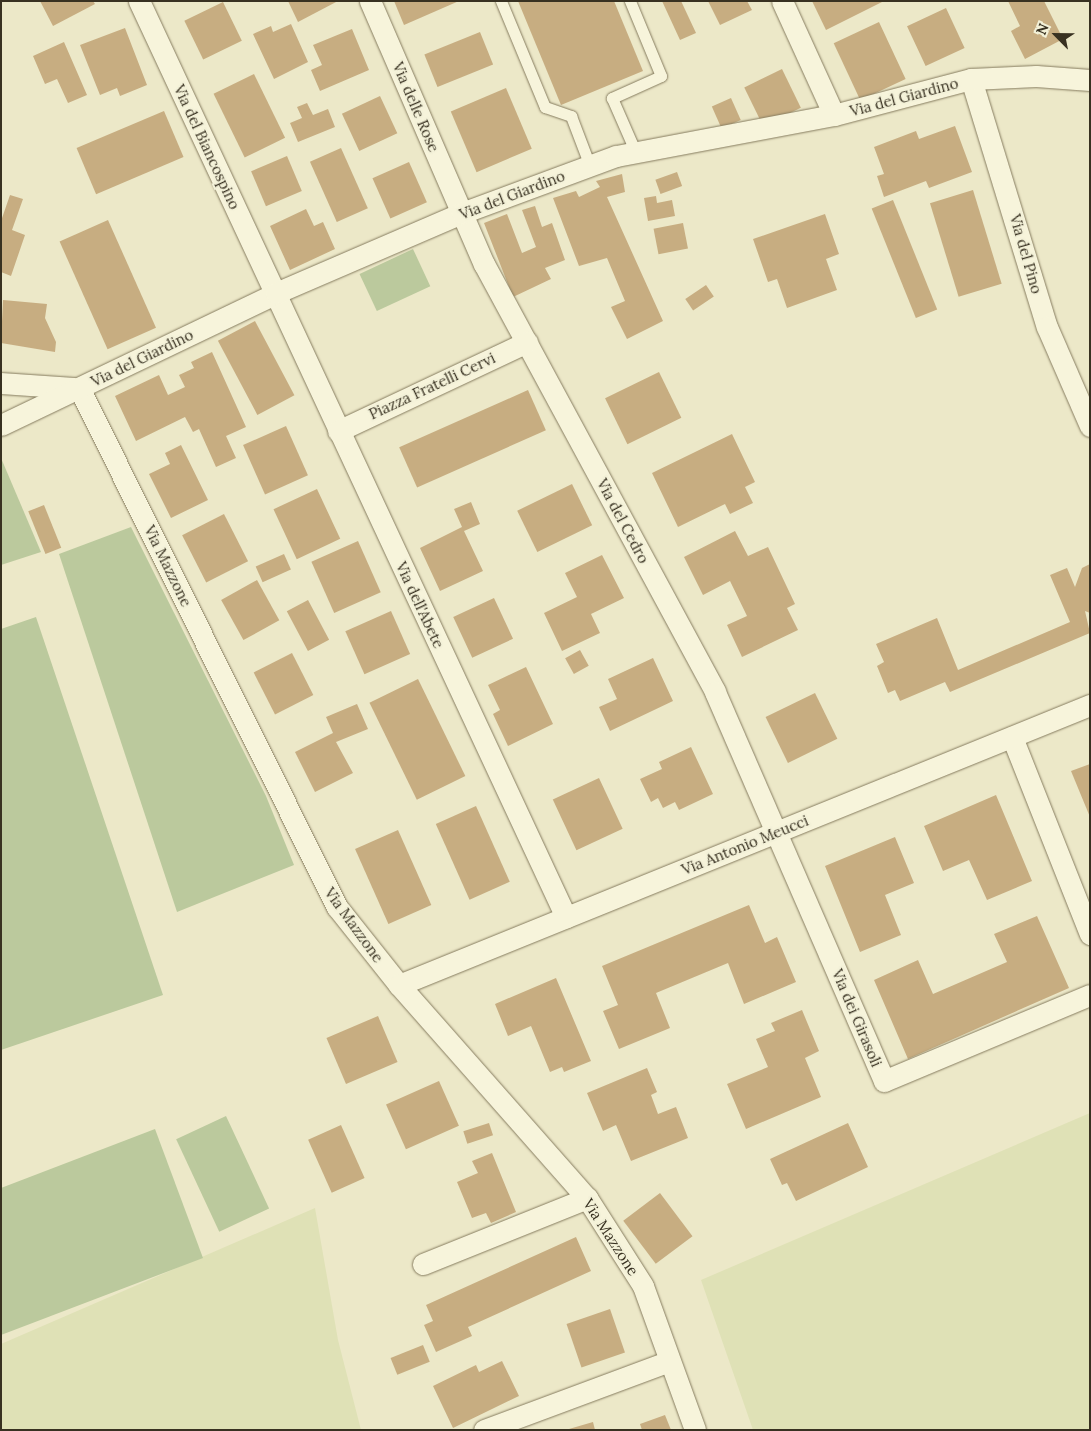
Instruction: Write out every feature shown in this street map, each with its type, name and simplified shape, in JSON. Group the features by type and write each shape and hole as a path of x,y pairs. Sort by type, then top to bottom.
{"street":[{"name":"Via del Biancospino","path":"139,1 276,293"},
{"name":"Via delle Rose","path":"370,1 462,213"},
{"path":"782,1 834,115"},
{"name":"Via del Giardino","path":"1,425 276,293 462,213 590,166 636,153 834,115 971,79 1036,76 1090,80"},
{"name":"Via del Pino","path":"971,79 1047,328 1090,426"},
{"name":"Via del Cedro","path":"462,213 527,342 715,692 776,833"},
{"name":"Via dell'Abete","path":"276,293 338,431 566,917"},
{"name":"Piazza Fratelli Cervi","path":"338,431 527,342"},
{"name":"Via del Giardino","path":"1,383 80,388"},
{"name":"Via Mazzone","path":"80,388 315,868 337,906 399,985 587,1198 643,1286 695,1430"},
{"name":"Via Antonio Meucci","path":"399,985 1090,705"},
{"path":"1012,737 1090,934"},
{"name":"Via dei Girasoli","path":"776,833 884,1081 1090,995"},
{"path":"423,1264 587,1198"},
{"path":"484,1430 670,1361"}],"lane":[{"path":"501,1 545,108 570,116 590,166"},
{"path":"630,1 661,76 612,98 636,153"}],"green space":[{"path":"413,249 430,286 377,311 360,274"},
{"path":"1,458 41,552 1,565"},
{"path":"131,527 266,796 294,865 177,912 59,554"},
{"path":"36,617 163,995 1,1050 1,629"},
{"path":"1090,1113 1090,1430 753,1430 701,1280"},
{"path":"226,1116 269,1208 219,1232 176,1139"},
{"path":"155,1129 203,1258 1,1335 1,1188"},
{"path":"315,1208 338,1340 361,1430 1,1430 1,1344"}],"building":[{"path":"40,1 93,1 95,4 53,26"},
{"path":"288,1 338,1 298,22"},
{"path":"394,1 459,1 404,25"},
{"path":"518,1 614,1 643,71 561,105"},
{"path":"662,1 681,1 696,33 680,40"},
{"path":"708,1 747,1 752,10 720,25"},
{"path":"812,1 884,1 826,30"},
{"path":"1008,1 1044,1 1063,39 1025,59 1011,31 1020,26"},
{"path":"223,2 242,41 203,59 184,21"},
{"path":"946,8 965,48 926,66 907,26"},
{"path":"879,22 906,79 860,100 834,43"},
{"path":"291,24 308,62 274,79 253,34 271,26 273,32"},
{"path":"125,28 147,85 120,96 117,88 100,95 80,45"},
{"path":"352,29 369,70 320,91 311,70 322,65 313,45"},
{"path":"480,32 493,64 437,87 424,54"},
{"path":"64,42 87,95 68,103 57,79 45,84 33,56"},
{"path":"782,69 801,108 763,126 744,87"},
{"path":"254,74 285,138 245,158 214,94"},
{"path":"506,88 532,149 477,172 451,111"},
{"path":"380,96 397,133 359,151 342,114"},
{"path":"731,98 741,120 722,128 712,107"},
{"path":"307,103 313,115 328,109 335,127 298,142 290,123 302,118 297,107"},
{"path":"164,111 184,157 96,194 77,148"},
{"path":"955,126 972,172 929,188 926,181 884,197 877,176 884,174 874,147 916,131 919,139"},
{"path":"341,148 368,208 337,222 310,162"},
{"path":"287,156 302,191 266,206 251,171"},
{"path":"409,162 427,202 390,218 372,178"},
{"path":"677,172 682,186 661,194 655,180"},
{"path":"622,174 625,192 607,197 663,321 627,339 611,307 625,301 607,258 579,266 553,198 576,191 579,197 600,187 596,181"},
{"path":"973,190 1002,284 959,297 930,203"},
{"path":"10,195 23,199 12,230 25,235 11,276 1,272 1,221"},
{"path":"656,196 657,203 672,200 675,216 648,221 644,198"},
{"path":"893,200 937,309 916,318 872,209"},
{"path":"535,206 542,227 552,223 565,260 545,268 551,279 513,297 484,223 507,214 522,253 536,247 522,210"},
{"path":"306,209 314,226 323,222 335,249 290,270 270,226"},
{"path":"825,214 839,254 826,259 837,290 787,308 777,279 768,282 753,239"},
{"path":"108,220 156,328 108,349 60,242"},
{"path":"683,223 688,249 659,254 654,229"},
{"path":"706,285 714,297 693,311 685,299"},
{"path":"3,300 47,304 45,318 56,342 55,352 1,343"},
{"path":"255,321 294,395 257,415 218,341"},
{"path":"212,352 246,427 226,436 236,458 216,467 199,429 193,432 185,417 136,441 115,396 159,375 168,395 185,387 179,375 194,368 191,362"},
{"path":"659,372 681,418 627,444 605,398"},
{"path":"528,390 546,430 417,488 399,447"},
{"path":"286,426 308,475 265,494 243,445"},
{"path":"732,434 755,482 745,487 753,503 730,514 725,504 678,527 652,473"},
{"path":"181,445 208,500 171,518 149,474 170,464 165,453"},
{"path":"572,484 592,525 537,552 517,511"},
{"path":"317,489 340,539 297,559 273,509"},
{"path":"471,502 480,524 464,531 483,571 440,591 420,548 462,527 454,509"},
{"path":"44,505 61,548 45,554 28,511"},
{"path":"224,514 248,561 206,583 182,535"},
{"path":"735,531 748,556 768,547 795,604 787,608 798,630 742,657 727,625 747,616 730,581 703,595 684,557"},
{"path":"358,541 381,592 334,613 311,562"},
{"path":"284,554 291,570 263,582 256,567"},
{"path":"602,555 624,598 591,614 600,633 562,651 544,613 577,597 565,573"},
{"path":"1090,564 1090,613 1085,611 1090,633 950,692 945,682 900,701 895,690 888,693 877,666 884,662 876,644 937,618 958,670 1070,622 1050,575 1067,568 1075,587 1082,568"},
{"path":"257,580 279,620 243,640 221,600"},
{"path":"494,598 513,639 472,658 453,617"},
{"path":"308,600 329,640 308,651 287,611"},
{"path":"391,611 410,654 364,674 345,631"},
{"path":"580,650 589,666 574,674 565,658"},
{"path":"292,653 313,695 275,714 254,673"},
{"path":"653,658 673,701 610,731 599,707 617,699 608,679"},
{"path":"526,667 553,724 508,746 493,714 500,710 488,685"},
{"path":"418,679 465,776 417,800 369,703"},
{"path":"815,693 837,739 788,763 766,717"},
{"path":"357,704 368,729 336,742 353,773 315,792 295,752 333,733 326,717"},
{"path":"691,747 713,794 679,810 675,802 663,808 658,798 651,802 640,779 662,769 659,762"},
{"path":"1090,764 1090,817 1071,771"},
{"path":"599,778 623,829 576,850 553,800"},
{"path":"996,795 1032,881 987,900 969,860 943,871 924,826"},
{"path":"476,806 510,882 470,900 436,824"},
{"path":"398,830 431,905 388,924 355,849"},
{"path":"895,837 914,883 885,895 901,935 860,952 825,866"},
{"path":"749,905 765,943 777,937 796,982 744,1004 728,963 656,993 670,1028 619,1049 603,1011 618,1005 602,966"},
{"path":"1037,916 1069,988 908,1059 874,980 918,960 933,994 1007,962 994,934"},
{"path":"556,978 591,1061 564,1072 562,1067 550,1072 531,1026 508,1036 495,1004"},
{"path":"802,1010 819,1051 805,1058 821,1097 746,1129 727,1084 768,1067 756,1039 775,1031 771,1023"},
{"path":"378,1016 398,1062 346,1084 326,1038"},
{"path":"647,1068 657,1092 651,1095 658,1114 676,1107 688,1138 631,1161 616,1125 603,1131 587,1093"},
{"path":"439,1081 459,1126 406,1149 386,1105"},
{"path":"489,1123 493,1135 467,1144 463,1131"},
{"path":"848,1123 868,1167 796,1201 787,1183 782,1185 770,1159"},
{"path":"341,1125 365,1178 332,1193 308,1140"},
{"path":"492,1153 516,1212 491,1223 486,1213 472,1218 457,1182 478,1173 472,1161"},
{"path":"660,1193 692,1236 656,1264 623,1221"},
{"path":"576,1237 591,1271 468,1327 472,1336 436,1352 424,1325 433,1321 426,1305"},
{"path":"610,1309 625,1352 581,1367 567,1324"},
{"path":"423,1345 430,1362 397,1375 391,1358"},
{"path":"502,1361 519,1396 453,1428 433,1386 476,1365 479,1372"},
{"path":"665,1415 671,1430 642,1430 640,1424"},
{"path":"593,1422 595,1430 569,1430 569,1429"}]}
